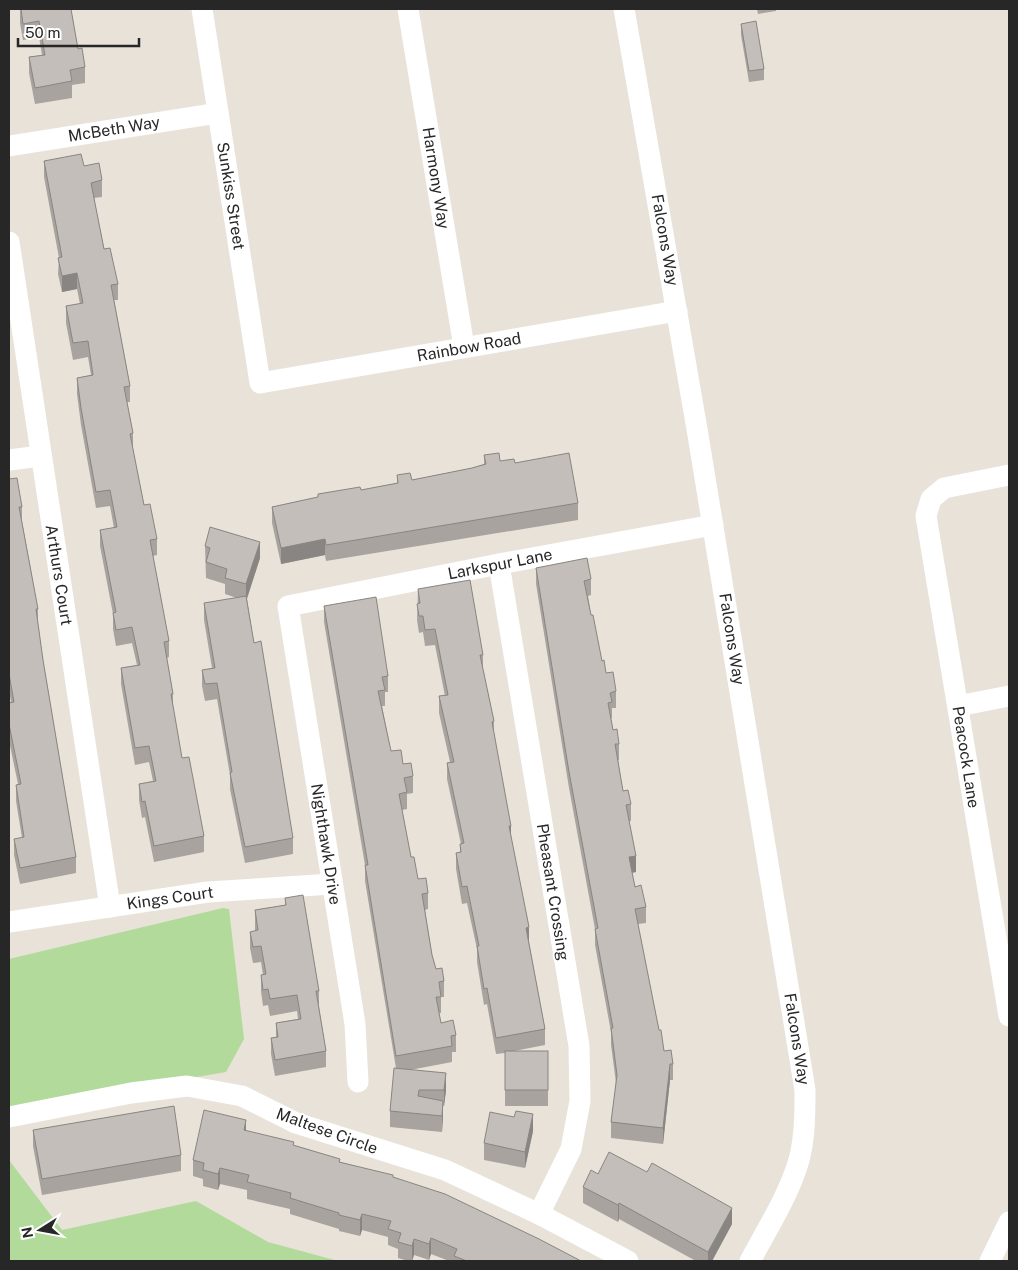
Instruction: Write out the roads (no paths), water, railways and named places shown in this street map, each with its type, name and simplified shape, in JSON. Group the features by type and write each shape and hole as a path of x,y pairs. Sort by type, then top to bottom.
{"street":[{"name":"Sunkiss Street","path":"202,9 260,383"},
{"name":"Harmony Way","path":"408,9 464,347"},
{"name":"Falcons Way","path":"624,9 713,525 805,1090 804,1137 799,1160 790,1183 750,1261"},
{"name":"McBeth Way","path":"9,146 218,113"},
{"name":"Arthurs Court","path":"9,242 110,907"},
{"name":"Rainbow Road","path":"260,383 677,311"},
{"path":"9,460 41,456"},
{"name":"Peacock Lane","path":"1009,475 944,488 931,499 926,516 1009,1016"},
{"name":"Larkspur Lane","path":"288,606 499,564 713,525"},
{"name":"Pheasant Crossing","path":"499,564 579,1046 580,1101 571,1149 539,1214"},
{"name":"Nighthawk Drive","path":"288,606 355,1024 358,1082"},
{"path":"958,706 1009,696"},
{"name":"Kings Court","path":"9,922 208,892 332,884"},
{"name":"Maltese Circle","path":"9,1117 131,1093 188,1086 242,1096 296,1123 445,1170 539,1214 628,1261"},
{"path":"990,1261 1009,1222"}]}
